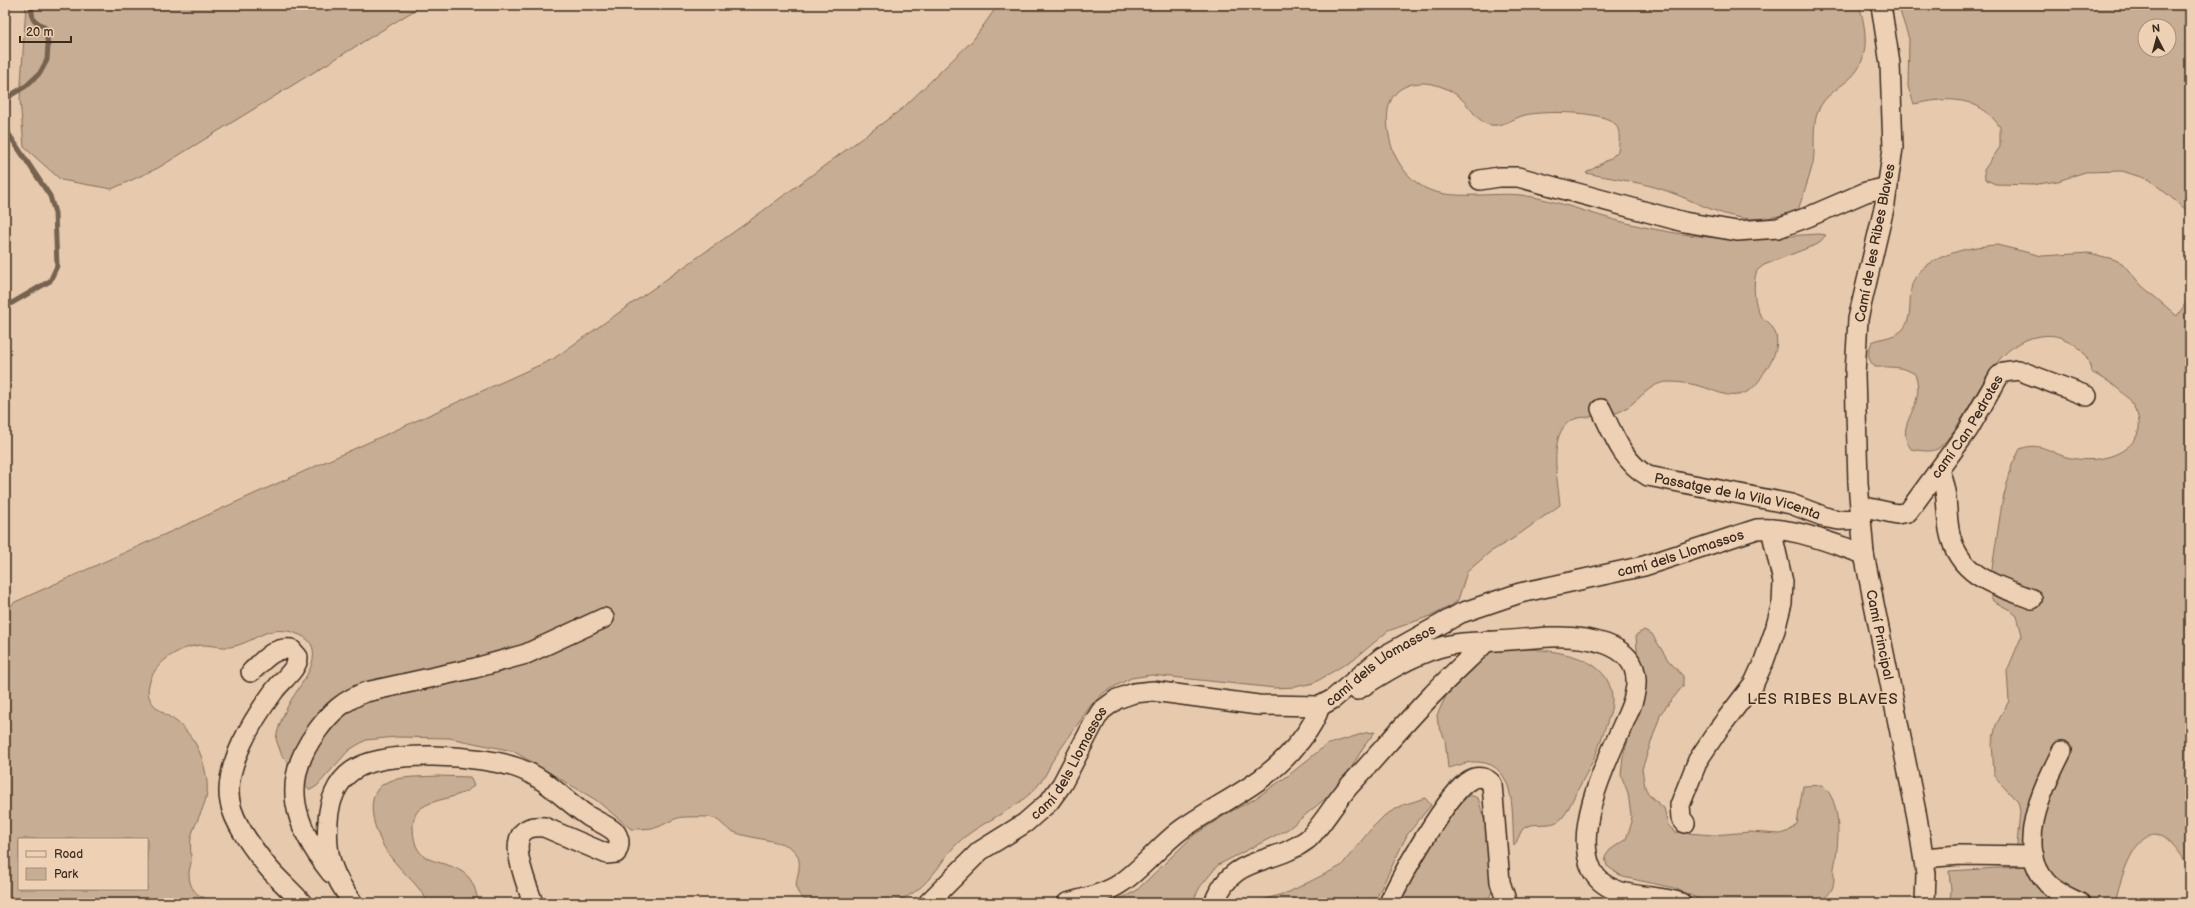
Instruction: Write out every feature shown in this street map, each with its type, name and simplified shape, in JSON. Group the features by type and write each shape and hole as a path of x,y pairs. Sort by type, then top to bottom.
{"street":[{"name":"Camí de les Ribes Blaves","path":"1858,483 1856,374 1858,319 1888,187 1893,148 1893,104 1890,64 1880,5"},
{"path":"1480,180 1499,177 1518,177 1684,222 1736,231 1778,228 1808,218 1866,192 1888,187"},
{"name":"camí Can Pedrotes","path":"1860,512 1896,514 1908,512 1940,471 1968,430 1999,376 2004,372 2018,370 2087,396"},
{"name":"Passatge de la Vila Vicenta","path":"1601,409 1624,455 1640,472 1648,476 1791,504 1828,518 1839,520 1860,512"},
{"path":"1940,471 1946,488 1951,542 1958,557 1970,570 1980,577 2032,599"},
{"name":"Camí Principal","path":"1858,483 1864,554 1893,690 1924,858 1927,886 1926,903"},
{"path":"1685,823 1681,818 1680,804 1698,760 1759,674 1780,617 1784,591 1782,572 1774,546 1771,529"},
{"name":"camí dels Llomassos","path":"928,903 980,851 1025,823 1049,802 1062,784 1096,719 1101,712 1117,699 1134,693 1153,691 1258,705 1326,703 1382,657 1442,622 1468,610 1520,593 1651,564 1743,533 1771,529 1796,533 1864,554"},
{"path":"353,903 316,852 300,820 295,806 294,790 297,769 304,751 318,730 336,708 349,699 366,692 475,668 526,654 604,618"},
{"path":"1067,903 1100,893 1120,883 1181,830 1266,777 1286,758 1304,736 1326,703 1346,695 1386,672 1429,651 1464,642 1575,638 1609,645 1628,657 1636,675 1634,695 1612,749 1590,815 1586,841 1588,860 1596,876 1611,887 1632,894 1681,903"},
{"path":"1214,903 1224,883 1239,868 1286,851 1310,836 1335,802 1431,695 1488,641"},
{"path":"251,672 274,651 280,649 291,649 298,657 296,665 274,691 246,736 236,758 229,795 234,815 256,851 272,872 302,903"},
{"path":"2062,751 2049,778 2037,810 2033,834 2034,856 2040,873 2050,886 2080,903"},
{"path":"337,880 330,860 328,816 331,804 340,783 352,771 373,761 396,758 440,757 485,760 518,768 540,778 587,815 613,829 619,837 620,843 616,852 607,854 544,827 538,826 526,829 519,838 518,849 533,903"},
{"path":"1389,903 1405,869 1450,801 1466,782 1479,777 1489,781 1492,784 1500,882 1506,903"},
{"path":"1924,858 1959,855 2034,856"}],"green space":[{"path":"26,5 423,5 158,168 112,189 61,180 24,147 20,99"},
{"path":"998,5 1859,5 1865,35 1863,56 1855,74 1824,101 1817,115 1814,129 1813,163 1798,210 1777,216 1758,219 1741,218 1726,214 1658,188 1631,181 1586,173 1611,158 1618,151 1619,131 1616,125 1610,120 1587,114 1558,112 1525,115 1502,124 1492,125 1479,119 1463,100 1452,92 1437,85 1421,83 1412,84 1398,91 1391,100 1387,117 1393,151 1396,158 1411,178 1425,188 1435,192 1459,195 1510,194 1535,197 1614,220 1670,232 1700,236 1744,239 1818,234 1826,235 1818,244 1764,265 1755,275 1754,287 1757,307 1761,316 1774,330 1777,342 1769,365 1755,386 1743,394 1723,394 1693,384 1668,382 1655,385 1623,410 1607,415 1578,418 1568,423 1561,431 1557,442 1556,469 1560,505 1514,538 1490,552 1467,572 1458,600 1451,606 1433,615 1388,631 1357,657 1314,683 1295,687 1275,688 1151,675 1131,678 1106,691 1091,705 1051,763 1045,776 1036,788 1014,806 957,843 928,880 918,890 908,896 899,900 877,903 814,903 804,899 796,888 799,861 797,854 786,845 736,833 715,819 707,817 682,817 658,827 648,829 631,829 596,800 513,751 449,738 396,737 366,740 349,750 317,786 310,790 282,756 276,739 280,724 290,702 304,681 312,664 312,647 305,637 292,632 275,631 262,634 231,647 202,645 186,648 170,656 158,667 153,674 148,689 151,701 155,706 183,727 191,737 200,753 205,770 207,789 205,801 191,838 190,881 192,887 200,896 206,899 226,903 5,903 5,610 15,602 553,359 745,224 903,108 973,40"},
{"path":"1898,5 2190,5 2190,213 2150,180 2122,171 2085,172 2058,181 2032,185 1995,184 1985,179 1984,170 2000,147 2000,127 1982,109 1962,101 1939,100 1914,104 1908,87 1909,39"},
{"path":"1997,245 2042,256 2089,253 2113,259 2122,263 2142,286 2177,316 2190,297 2190,868 2175,847 2164,838 2154,835 2145,838 2137,846 2130,857 2120,883 2115,903 1950,903 1951,890 1949,871 2015,867 2020,811 2018,802 1998,781 1994,773 1992,743 1996,725 2009,701 2007,671 2022,635 2017,616 2010,610 1993,601 1990,593 2002,503 2012,465 2020,449 2032,446 2071,458 2087,460 2111,456 2125,449 2133,442 2138,434 2139,426 2135,410 2124,394 2105,379 2091,372 2086,356 2079,348 2069,341 2061,338 2041,336 2023,341 2008,351 1995,365 1983,382 1963,417 1940,447 1930,451 1911,449 1906,440 1905,431 1917,396 1918,386 1915,374 1901,368 1875,367 1869,358 1869,349 1872,342 1897,334 1907,324 1911,289 1915,278 1923,269 1933,261 1946,255 1973,248"},
{"path":"1644,630 1652,634 1668,660 1683,676 1683,686 1661,713 1642,769 1645,787 1649,795 1664,808 1668,825 1675,832 1713,835 1750,832 1780,834 1789,831 1797,824 1803,786 1822,785 1829,792 1833,802 1838,824 1838,836 1834,884 1829,894 1819,903 1708,903 1674,888 1623,877 1607,866 1605,857 1610,850 1626,839 1632,822 1628,793 1621,775 1623,757 1631,729 1638,663 1636,635"},
{"path":"1514,648 1544,650 1560,653 1576,657 1590,663 1602,672 1609,684 1612,705 1599,747 1566,813 1558,822 1531,825 1526,827 1522,830 1514,846 1512,808 1507,782 1500,772 1491,765 1474,762 1448,768 1445,739 1438,724 1437,715 1451,688 1489,651"},
{"path":"1375,732 1364,746 1345,779 1331,794 1288,829 1218,865 1200,887 1192,903 1105,903 1118,900 1136,891 1194,835 1228,813 1253,800 1289,775 1326,745 1365,733"},
{"path":"412,777 470,777 474,786 461,794 427,804 421,808 416,814 413,822 414,840 418,850 423,856 464,873 470,879 474,887 479,903 428,903 417,886 387,852 377,831 372,808 374,797 378,788 393,780"},
{"path":"1470,795 1478,798 1486,825 1493,890 1486,903 1399,903 1429,845 1449,816"},
{"path":"1425,798 1431,805 1407,835 1374,903 1253,903 1289,892 1341,866 1371,829 1385,815 1403,805"}],"waterway":[{"path":"5,307 50,281 57,266 55,213 50,196 8,133 6,115 7,101 11,95 26,86 40,73 47,60 48,45 45,28 33,19 31,5"}],"district":[{"name":"LES RIBES BLAVES","path":"1823,699"}]}
